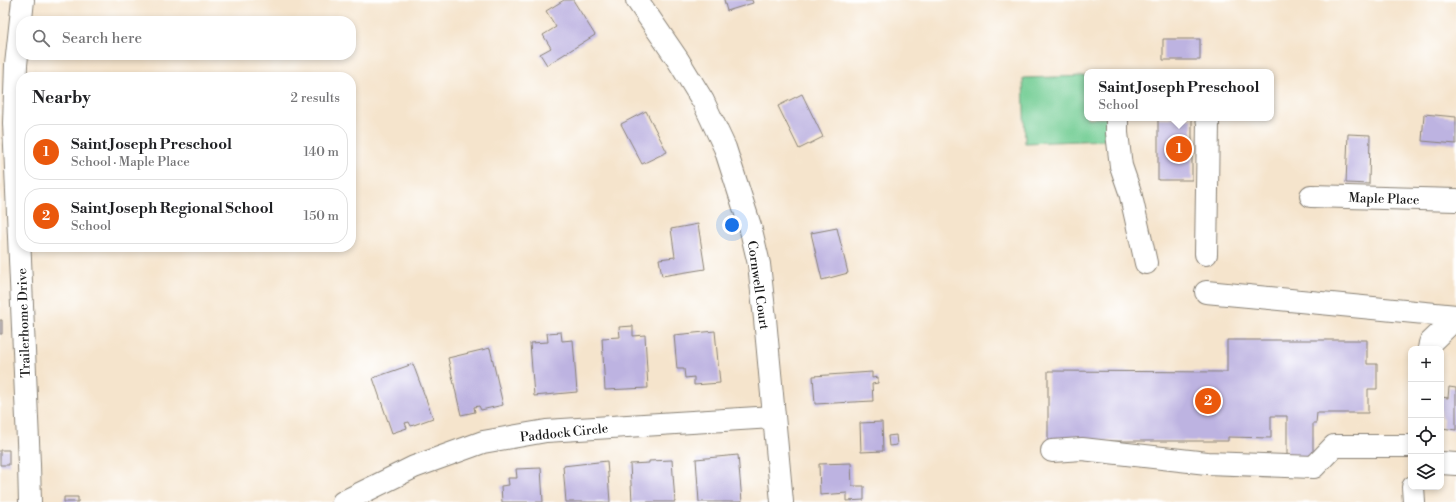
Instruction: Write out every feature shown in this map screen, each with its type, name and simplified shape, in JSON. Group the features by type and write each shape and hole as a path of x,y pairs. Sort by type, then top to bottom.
{"street":[{"name":"Trailerhome Drive","path":"21,16 23,0"},
{"name":"Cornwell Court","path":"637,0 678,60 703,101 725,148 750,226 759,264 766,319 773,417 782,502"},
{"name":"Trailerhome Drive","path":"16,168 14,123 17,60"},
{"path":"1117,121 1121,166 1130,192 1146,263"},
{"path":"1206,254 1208,121"},
{"name":"Maple Place","path":"1311,196 1456,200"},
{"name":"Trailerhome Drive","path":"20,252 30,502"},
{"path":"1206,292 1456,317"},
{"path":"1430,346 1430,343 1456,317"},
{"name":"Paddock Circle","path":"343,502 414,467 484,442 546,431 773,417"},
{"path":"1052,450 1082,449 1207,463 1314,467 1334,446 1408,446"},
{"path":"1444,462 1456,464"},
{"path":"1413,490 1414,502"}],"green space":[{"path":"1084,76 1084,121 1107,121 1108,140 1025,143 1023,78"}],"building":[{"path":"564,0 573,0 595,35 547,65 540,54 551,48 543,35 556,27 546,11"},
{"path":"724,0 752,0 753,3 727,11"},
{"path":"1163,39 1200,39 1200,60 1163,60"},
{"path":"802,94 823,137 799,149 778,106"},
{"path":"646,111 667,152 642,164 621,124"},
{"path":"1424,114 1456,117 1456,144 1422,141"},
{"path":"1158,121 1192,121 1192,180 1158,180"},
{"path":"1348,134 1370,135 1369,184 1346,183"},
{"path":"698,224 705,269 662,276 659,259 675,257 671,229"},
{"path":"837,228 848,273 822,280 811,233"},
{"path":"0,320 2,320 2,334 0,334"},
{"path":"633,326 633,336 645,335 648,388 605,390 602,338 620,337 619,327"},
{"path":"715,331 720,383 694,385 694,377 685,378 684,369 677,369 674,335"},
{"path":"561,332 562,341 573,340 577,392 534,396 530,343 548,342 547,333"},
{"path":"1227,340 1367,340 1367,364 1377,364 1377,389 1368,389 1368,413 1317,413 1316,423 1313,423 1313,461 1287,461 1287,416 1271,416 1271,438 1228,437 1228,441 1067,441 1048,445 1048,371 1227,372"},
{"path":"490,348 503,405 481,410 479,406 474,407 475,412 461,415 448,358"},
{"path":"413,364 433,418 411,426 409,422 405,423 407,428 392,433 373,378"},
{"path":"872,372 872,378 878,377 878,383 872,384 873,401 815,404 813,376"},
{"path":"1449,387 1456,388 1456,430 1444,428 1444,397 1448,398"},
{"path":"882,422 883,451 861,452 860,423"},
{"path":"896,435 897,445 889,446 888,436"},
{"path":"0,450 9,450 9,465 0,465"},
{"path":"738,455 742,502 699,502 696,459"},
{"path":"672,460 675,502 632,502 630,464"},
{"path":"607,461 610,502 566,502 563,466"},
{"path":"851,463 852,486 864,486 864,500 847,501 847,493 820,495 819,464"},
{"path":"541,468 543,502 502,502 501,486 509,485 508,478 517,478 516,469"},
{"path":"64,497 78,497 78,502 64,502"}],"place":[{"name":"Saint Joseph Preschool","path":"1179,149"},
{"name":"Saint Joseph Regional School","path":"1208,401"}]}
